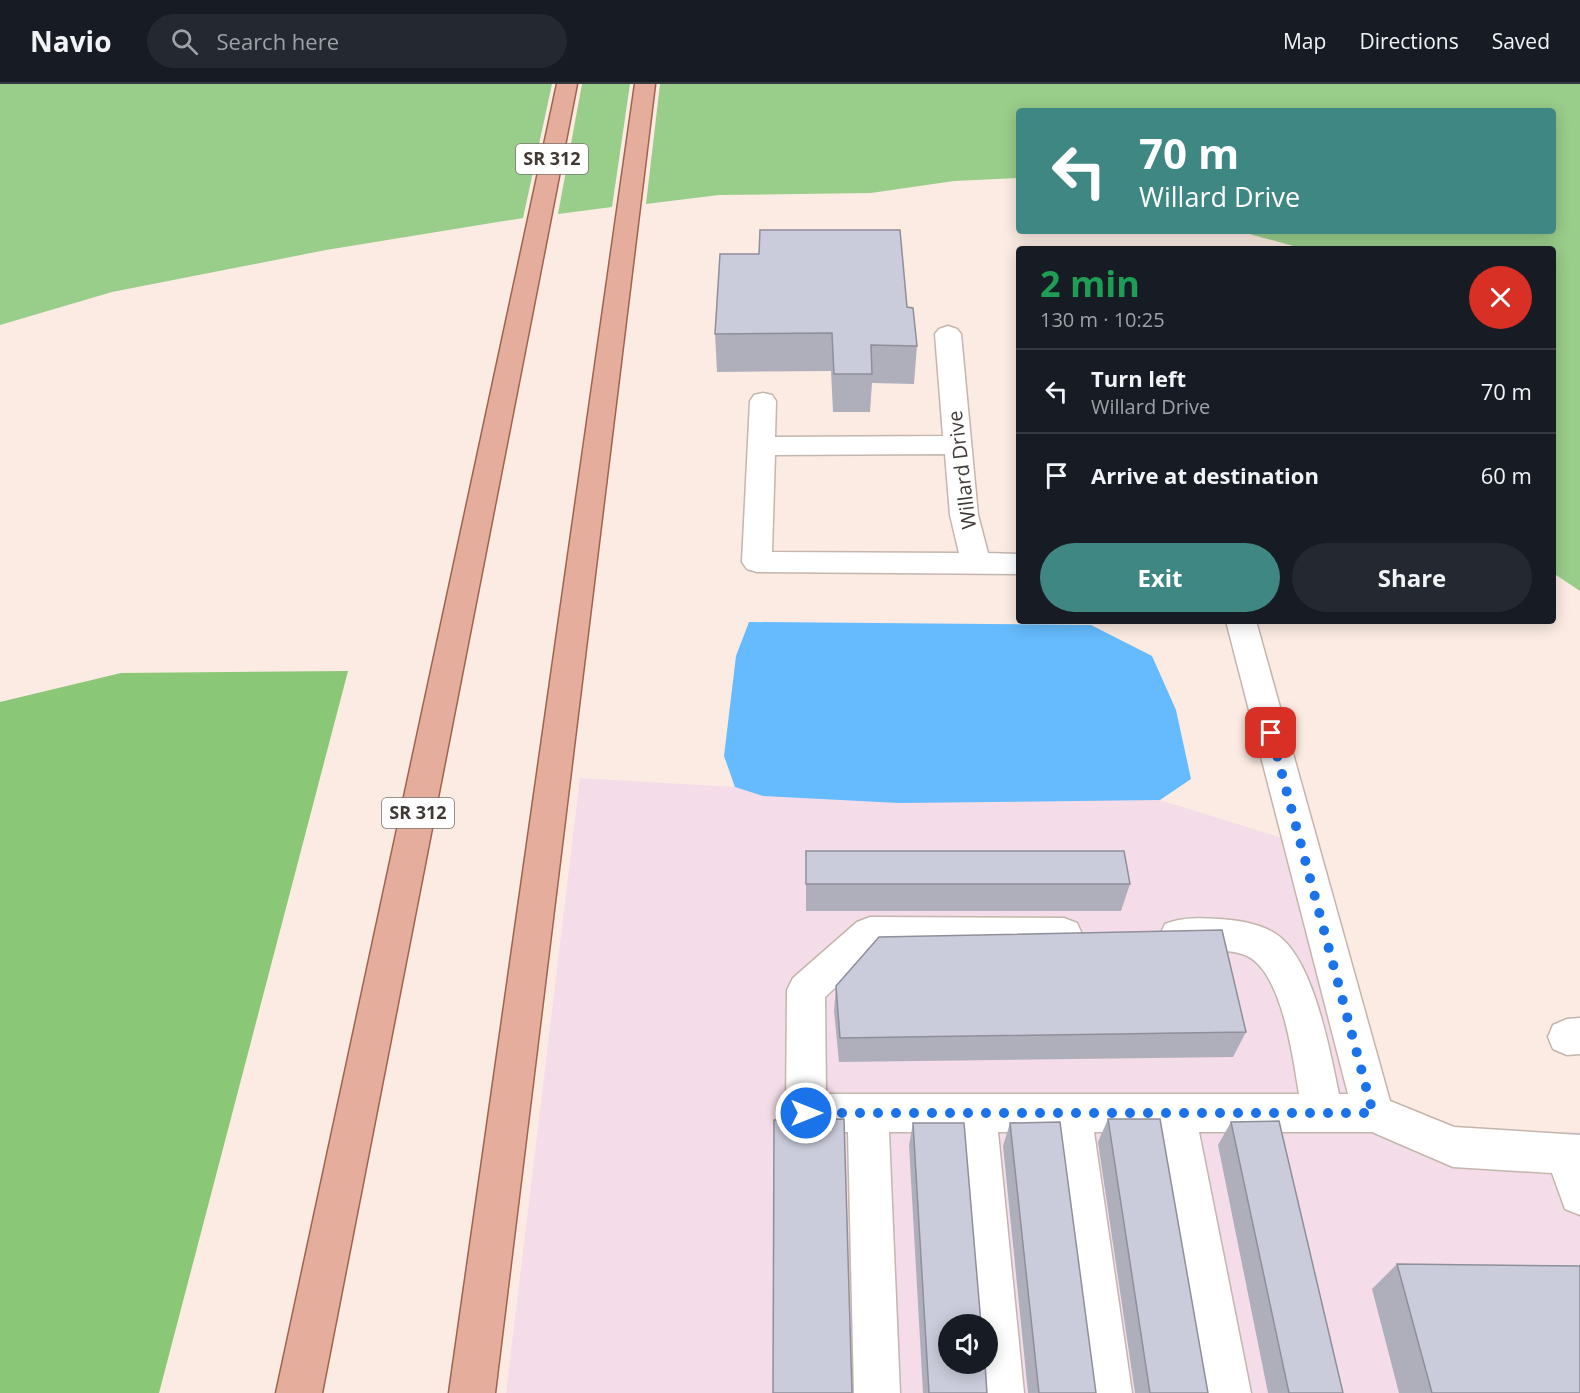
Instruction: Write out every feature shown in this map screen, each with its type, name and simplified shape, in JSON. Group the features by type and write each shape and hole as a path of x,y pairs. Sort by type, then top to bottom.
{"main road":[{"name":"SR 312","path":"299,1393 567,84"},
{"path":"472,1393 645,84"}],"street":[{"name":"Willard Drive","path":"948,334 964,515 976,563"},
{"path":"763,401 757,561 1016,564"},
{"path":"761,446 958,445"},
{"path":"1242,624 1373,1113"},
{"path":"1093,934 870,933 806,990 806,1113 1373,1113 1453,1147 1573,1155 1580,1194"},
{"path":"1140,935 1235,936 1265,946 1282,965 1296,992 1323,1113"},
{"path":"868,1113 877,1393"},
{"path":"976,1113 1001,1393"},
{"path":"1071,1113 1109,1393"},
{"path":"1174,1113 1227,1393"}],"shaded area":[{"path":"580,778 735,787 763,796 1160,800 1305,845 1390,1131 1580,1132 1580,1393 506,1393"}],"green space":[{"path":"0,84 552,84 523,218 326,250 112,292 0,325"},
{"path":"582,84 630,84 612,207 558,214"},
{"path":"660,84 1580,84 1580,591 1556,575 1556,246 1293,246 1250,234 1556,234 1556,108 1016,108 1016,178 954,181 871,193 719,195 646,204"},
{"path":"348,671 159,1393 0,1393 0,702 121,673"}],"water":[{"path":"749,622 1091,625 1152,656 1176,710 1191,779 1160,800 899,803 763,796 735,787 724,756 736,656"}],"building":[{"path":"760,230 900,230 907,307 913,308 917,346 871,345 872,374 834,374 832,333 715,334 720,254 759,254"},
{"path":"806,851 1124,851 1130,884 806,884"},
{"path":"1222,930 1246,1032 840,1038 836,986 879,937"},
{"path":"844,1119 852,1393 773,1393 774,1120"},
{"path":"1108,1119 1160,1119 1208,1393 1150,1393"},
{"path":"1279,1121 1343,1393 1289,1393 1231,1122"},
{"path":"1060,1122 1096,1393 1039,1393 1010,1123"},
{"path":"913,1123 964,1123 980,1314 938,1314 938,1374 986,1374 987,1393 929,1393"},
{"path":"1397,1264 1580,1266 1580,1393 1432,1393"}],"route":[{"path":"806,1113 1373,1113 1271,733"}]}
